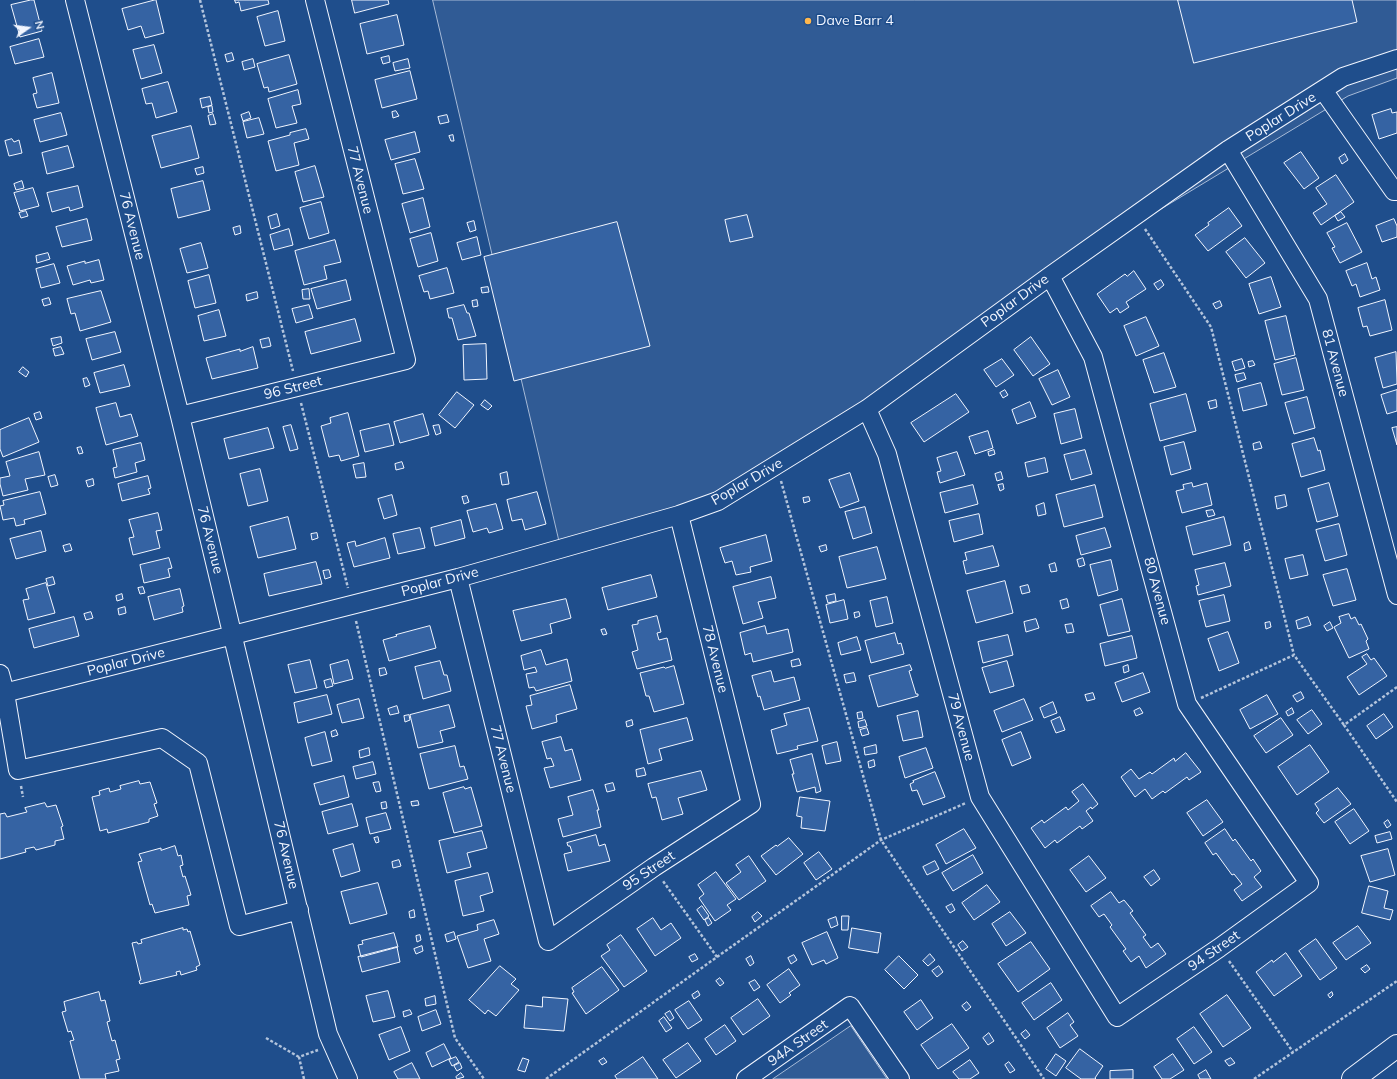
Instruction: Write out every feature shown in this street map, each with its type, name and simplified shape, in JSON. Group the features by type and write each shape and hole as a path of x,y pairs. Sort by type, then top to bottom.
{"main road":[{"path":"1353,1079 1397,1046"}],"street":[{"name":"76 Avenue","path":"74,0 180,416 328,1034 348,1079"},
{"name":"77 Avenue","path":"315,0 406,360"},
{"name":"Poplar Drive","path":"2,693 458,578 679,515 718,501 867,409 1050,276 1228,150 1344,77 1397,59"},
{"path":"1323,90 1394,191 1397,191"},
{"name":"81 Avenue","path":"1228,150 1318,299 1397,595"},
{"name":"80 Avenue","path":"1050,276 1093,356 1187,704 1309,883"},
{"name":"96 Street","path":"180,416 406,360"},
{"name":"79 Avenue","path":"867,409 887,454 980,797 1117,1017"},
{"name":"78 Avenue","path":"679,515 751,804"},
{"name":"77 Avenue","path":"458,578 548,941"},
{"path":"0,674 2,693 18,770 162,738 198,763 239,926 299,910"},
{"name":"95 Street","path":"548,941 654,867 751,804"},
{"name":"94 Street","path":"1117,1017 1219,948 1309,883"},
{"name":"94A Street","path":"746,1079 850,1006 900,1079"}],"path":[{"path":"200,0 352,605 455,1038 484,1079"},
{"path":"1136,215 1211,327 1294,656 1397,802"},
{"path":"776,465 881,840 1044,1079"},
{"path":"1187,704 1294,656"},
{"path":"1344,726 1397,687"},
{"path":"546,1079 881,840 980,797"},
{"path":"654,867 717,957"},
{"path":"1219,948 1293,1052"},
{"path":"1254,1079 1397,981"},
{"path":"266,1038 298,1057 304,1079"},
{"path":"298,1057 333,1044"}],"shaded area":[{"path":"433,0 1397,0 1397,78 1348,96 1050,276 718,501 561,548"},
{"path":"851,1026 887,1079 773,1079"}],"building":[{"path":"34,0 42,31 20,37 11,5"},
{"path":"156,0 164,33 145,38 141,26 128,30 122,9"},
{"path":"235,0 268,0 269,4 241,11 239,2 236,3"},
{"path":"352,0 388,0 389,4 355,13"},
{"path":"1178,0 1352,0 1357,22 1194,63"},
{"path":"278,11 285,41 265,46 257,17"},
{"path":"397,15 404,45 367,54 360,24"},
{"path":"39,39 44,57 15,64 10,47"},
{"path":"154,45 162,73 141,79 133,50"},
{"path":"232,53 234,60 227,62 225,55"},
{"path":"289,55 297,84 269,92 268,87 264,88 257,64"},
{"path":"389,56 390,62 383,64 381,58"},
{"path":"253,59 255,67 244,70 242,62"},
{"path":"408,59 410,68 395,71 393,63"},
{"path":"410,71 417,99 382,108 375,80"},
{"path":"52,73 59,103 37,108 33,94 37,93 33,78"},
{"path":"168,82 177,112 156,118 152,103 146,104 142,89"},
{"path":"298,90 301,104 292,106 297,123 276,128 268,99"},
{"path":"210,97 212,105 202,108 200,99"},
{"path":"212,106 213,112 209,113 208,107"},
{"path":"1391,109 1392,113 1397,112 1397,133 1379,139 1372,115"},
{"path":"396,111 399,116 393,118 392,112"},
{"path":"249,112 251,118 243,121 241,115"},
{"path":"61,113 67,135 40,142 34,120"},
{"path":"213,114 216,124 210,125 208,116"},
{"path":"447,115 449,122 440,124 438,117"},
{"path":"259,118 264,134 247,138 243,122"},
{"path":"191,126 199,158 161,168 152,136"},
{"path":"306,129 309,139 294,143 299,165 276,171 268,141"},
{"path":"415,132 420,152 391,160 385,140"},
{"path":"453,135 454,141 451,141 449,136"},
{"path":"12,139 14,142 19,140 22,153 9,156 5,141"},
{"path":"68,146 74,167 47,174 42,153"},
{"path":"1301,152 1319,178 1304,189 1284,163"},
{"path":"1345,154 1348,160 1342,164 1339,158"},
{"path":"415,159 424,189 403,194 395,164"},
{"path":"315,166 324,197 303,202 295,172"},
{"path":"203,167 204,173 197,175 195,169"},
{"path":"1336,175 1354,202 1321,225 1313,213 1327,204 1316,188"},
{"path":"22,181 24,188 16,190 14,184"},
{"path":"203,181 210,210 178,218 171,189"},
{"path":"78,186 83,207 70,211 69,207 52,212 47,193"},
{"path":"33,188 39,206 20,211 14,193"},
{"path":"423,198 430,227 410,233 402,204"},
{"path":"321,202 329,233 309,239 300,208"},
{"path":"1229,208 1242,226 1208,251 1195,235 1209,225 1208,223"},
{"path":"26,211 28,216 21,218 19,213"},
{"path":"1341,212 1345,217 1338,221 1335,216"},
{"path":"277,214 280,226 271,229 268,217"},
{"path":"747,215 753,237 730,242 725,220"},
{"path":"87,219 92,240 62,247 56,227"},
{"path":"1394,219 1397,226 1397,237 1382,242 1376,226"},
{"path":"474,221 476,230 470,232 467,223"},
{"path":"617,222 650,346 514,381 484,257"},
{"path":"1347,223 1362,252 1340,263 1332,248 1335,247 1327,233"},
{"path":"240,226 241,233 235,235 233,228"},
{"path":"289,229 293,245 274,250 270,235"},
{"path":"431,233 438,261 418,267 410,239"},
{"path":"477,237 481,255 462,260 457,243"},
{"path":"1245,238 1265,263 1246,278 1226,252"},
{"path":"335,240 341,262 324,266 327,279 304,285 295,251"},
{"path":"201,243 208,268 187,273 180,249"},
{"path":"48,253 50,259 37,263 36,256"},
{"path":"99,260 104,280 91,283 90,280 73,285 67,266 85,261 85,263"},
{"path":"1367,263 1372,279 1376,277 1380,290 1360,297 1356,284 1352,286 1346,271"},
{"path":"54,264 60,283 41,288 36,269"},
{"path":"447,268 454,293 430,299 428,291 424,292 419,276"},
{"path":"1134,271 1146,289 1126,302 1129,307 1120,313 1117,308 1110,313 1097,294 1125,274 1127,276"},
{"path":"209,275 216,303 195,308 188,281"},
{"path":"1271,277 1281,307 1259,314 1249,284"},
{"path":"346,280 351,300 317,309 311,289"},
{"path":"1161,280 1164,285 1158,290 1154,284"},
{"path":"488,287 489,292 482,293 481,288"},
{"path":"309,289 310,299 303,299 302,290"},
{"path":"101,291 111,322 80,331 75,313 71,314 67,299"},
{"path":"257,292 258,298 247,301 246,295"},
{"path":"49,298 51,304 44,306 42,300"},
{"path":"477,300 478,306 473,307 472,301"},
{"path":"1385,300 1392,330 1370,336 1367,326 1363,327 1358,308"},
{"path":"1220,301 1222,306 1216,309 1213,304"},
{"path":"309,305 313,318 296,323 292,309"},
{"path":"464,305 467,313 469,313 476,336 458,340 452,318 449,318 447,309"},
{"path":"219,310 226,336 204,341 198,316"},
{"path":"1286,316 1295,355 1275,360 1265,321"},
{"path":"1146,317 1159,346 1136,356 1124,326"},
{"path":"355,319 361,341 311,354 305,332"},
{"path":"115,332 121,352 92,360 86,339"},
{"path":"61,337 62,343 53,346 51,339"},
{"path":"1031,337 1050,364 1033,376 1014,350"},
{"path":"269,338 271,346 262,348 260,340"},
{"path":"486,344 487,379 464,380 463,345"},
{"path":"61,347 64,354 55,356 53,349"},
{"path":"253,347 258,368 212,379 206,358"},
{"path":"1396,352 1397,384 1383,388 1375,358"},
{"path":"1164,353 1176,387 1154,393 1143,360"},
{"path":"1296,358 1304,390 1282,395 1274,364"},
{"path":"1002,359 1014,375 996,387 984,370"},
{"path":"1242,359 1245,368 1235,371 1232,362"},
{"path":"1253,361 1255,365 1249,367 1248,362"},
{"path":"124,365 130,386 100,393 94,373"},
{"path":"23,367 29,372 26,377 19,372"},
{"path":"1058,370 1070,397 1052,405 1039,379"},
{"path":"1244,373 1246,379 1237,382 1235,375"},
{"path":"87,378 90,385 85,387 83,379"},
{"path":"1261,383 1267,405 1243,411 1238,389"},
{"path":"1005,390 1008,395 1003,398 1000,393"},
{"path":"1397,390 1397,411 1387,414 1381,395"},
{"path":"457,392 474,405 455,428 439,415"},
{"path":"956,394 969,412 924,442 911,423"},
{"path":"1186,394 1196,431 1160,441 1150,404"},
{"path":"1307,397 1315,428 1294,434 1285,403"},
{"path":"485,400 492,406 488,410 481,405"},
{"path":"1216,400 1217,407 1210,409 1208,402"},
{"path":"1030,402 1036,417 1017,424 1012,410"},
{"path":"116,403 120,417 131,414 138,436 106,445 96,408"},
{"path":"1075,409 1082,438 1061,444 1054,414"},
{"path":"40,412 42,418 36,420 34,414"},
{"path":"348,413 359,456 341,461 339,455 329,457 321,426 331,423 330,418"},
{"path":"423,414 429,435 400,443 394,422"},
{"path":"29,418 39,442 3,457 0,449 0,430"},
{"path":"389,424 394,445 365,452 360,431"},
{"path":"291,425 298,449 290,451 283,427"},
{"path":"439,425 441,433 436,435 433,426"},
{"path":"1397,427 1397,445 1392,428"},
{"path":"268,428 274,448 229,459 224,439"},
{"path":"988,431 993,448 975,454 969,437"},
{"path":"1314,438 1318,451 1320,450 1325,470 1301,477 1292,444"},
{"path":"1184,442 1191,469 1171,475 1164,447"},
{"path":"1260,442 1262,448 1254,450 1253,444"},
{"path":"141,443 145,460 135,463 137,472 115,478 113,468 117,467 113,450"},
{"path":"81,447 83,453 79,454 77,448"},
{"path":"994,450 995,454 989,456 988,452"},
{"path":"1085,450 1092,474 1071,480 1064,455"},
{"path":"39,452 45,475 25,479 28,490 3,496 0,478 10,476 6,462"},
{"path":"957,452 965,475 940,483 937,472 941,471 937,458"},
{"path":"1045,458 1048,472 1028,477 1025,463"},
{"path":"402,462 404,468 396,470 395,464"},
{"path":"364,463 366,477 356,478 353,465"},
{"path":"260,469 268,501 248,506 240,474"},
{"path":"507,472 509,484 502,485 500,474"},
{"path":"1001,472 1003,479 997,481 995,474"},
{"path":"850,473 859,501 840,508 829,480"},
{"path":"55,475 58,485 51,487 48,477"},
{"path":"148,476 151,488 148,489 150,494 122,501 118,484"},
{"path":"93,479 94,485 88,487 86,481"},
{"path":"1192,483 1193,487 1207,483 1212,505 1182,513 1176,491 1184,489 1183,485"},
{"path":"1329,483 1338,516 1317,522 1308,489"},
{"path":"1003,484 1004,489 1000,491 998,485"},
{"path":"973,485 978,504 945,513 940,493"},
{"path":"1095,485 1103,517 1064,527 1056,495"},
{"path":"40,492 46,514 24,520 25,524 16,526 14,518 3,520 0,506 4,505 3,501"},
{"path":"537,492 546,524 525,530 522,519 512,521 507,500"},
{"path":"392,495 397,515 384,519 378,499"},
{"path":"1285,495 1287,506 1277,509 1275,497"},
{"path":"467,496 469,502 464,504 462,497"},
{"path":"809,497 810,501 804,503 803,498"},
{"path":"1044,503 1046,514 1038,516 1036,506"},
{"path":"496,504 503,529 489,533 487,528 473,532 467,511"},
{"path":"865,507 872,533 853,539 845,512"},
{"path":"1213,510 1215,515 1208,517 1206,511"},
{"path":"158,513 162,530 156,531 160,548 133,555 129,538 134,537 129,520"},
{"path":"979,514 983,534 954,542 949,521"},
{"path":"288,517 296,549 258,558 250,527"},
{"path":"1224,517 1231,545 1193,555 1186,527"},
{"path":"461,520 465,538 435,546 431,528"},
{"path":"1339,524 1347,555 1325,561 1316,530"},
{"path":"420,528 425,548 398,554 393,534"},
{"path":"1105,528 1111,547 1081,555 1076,536"},
{"path":"41,531 46,551 16,559 10,539"},
{"path":"317,533 318,538 312,540 311,534"},
{"path":"766,535 772,561 750,567 751,572 736,575 732,561 725,563 720,548"},
{"path":"385,538 390,558 354,567 347,543 355,541 356,546"},
{"path":"1249,542 1251,549 1245,551 1244,544"},
{"path":"70,544 72,550 65,552 63,546"},
{"path":"826,545 827,550 821,552 819,547"},
{"path":"993,546 999,566 966,574 963,561 967,560 965,553"},
{"path":"877,547 886,579 847,588 839,557"},
{"path":"1303,555 1308,575 1290,579 1285,559"},
{"path":"169,558 172,568 168,569 170,577 144,583 140,565"},
{"path":"1083,558 1085,565 1079,567 1077,560"},
{"path":"1111,560 1118,590 1098,596 1090,565"},
{"path":"316,562 322,584 269,596 264,574"},
{"path":"1055,563 1057,571 1051,572 1049,565"},
{"path":"1225,563 1231,586 1198,595 1196,586 1199,585 1195,570"},
{"path":"1347,569 1356,600 1333,606 1323,575"},
{"path":"329,570 331,577 325,579 323,571"},
{"path":"651,575 657,597 608,610 602,588"},
{"path":"53,577 55,584 48,586 46,579"},
{"path":"771,577 776,598 758,602 763,618 743,624 733,587"},
{"path":"1005,581 1013,613 976,623 967,591"},
{"path":"46,583 55,613 28,620 23,600 29,599 26,589"},
{"path":"1028,585 1030,592 1022,594 1020,587"},
{"path":"143,587 145,593 140,594 138,588"},
{"path":"180,589 184,606 182,607 183,612 154,620 148,597"},
{"path":"122,594 123,599 117,601 116,596"},
{"path":"835,594 836,601 828,603 826,596"},
{"path":"1224,595 1230,621 1206,627 1199,601"},
{"path":"887,597 893,623 876,627 870,601"},
{"path":"566,599 571,618 550,624 552,633 521,641 513,611"},
{"path":"1067,599 1069,607 1062,609 1060,601"},
{"path":"1122,599 1130,631 1108,636 1100,605"},
{"path":"844,600 848,619 830,623 826,605"},
{"path":"125,607 126,613 119,615 118,609"},
{"path":"91,612 93,618 86,620 84,614"},
{"path":"859,612 860,616 855,618 854,613"},
{"path":"1349,614 1351,619 1355,617 1359,625 1361,624 1368,639 1366,641 1369,649 1349,658 1334,627 1341,623 1339,617"},
{"path":"657,616 661,632 657,633 659,640 667,638 672,660 637,669 632,652 638,650 632,625 638,624 638,621"},
{"path":"74,617 79,636 34,648 29,629"},
{"path":"1308,617 1311,625 1298,629 1296,621"},
{"path":"1036,619 1039,628 1026,632 1024,622"},
{"path":"1270,622 1271,627 1266,629 1265,623"},
{"path":"1330,622 1333,628 1327,631 1324,626"},
{"path":"1072,624 1074,632 1067,633 1065,625"},
{"path":"430,626 436,648 389,661 383,640"},
{"path":"765,626 767,634 788,629 793,652 753,662 751,653 745,655 740,633"},
{"path":"605,629 607,634 603,635 601,630"},
{"path":"1228,632 1239,663 1219,671 1208,639"},
{"path":"895,633 898,644 901,643 904,654 871,663 865,641"},
{"path":"1008,635 1013,655 983,663 978,642"},
{"path":"1132,636 1137,658 1105,666 1100,644"},
{"path":"857,637 861,650 841,655 838,643"},
{"path":"541,650 546,665 567,659 572,681 536,691 534,687 529,688 526,674 537,672 535,667 524,670 521,656"},
{"path":"1367,654 1371,660 1374,658 1387,676 1359,695 1347,677 1367,664 1362,657"},
{"path":"799,659 801,665 792,667 791,661"},
{"path":"310,660 317,688 295,693 288,665"},
{"path":"348,660 353,679 334,684 330,665"},
{"path":"440,661 444,675 447,675 451,691 423,699 415,667"},
{"path":"1007,661 1014,686 990,693 982,668"},
{"path":"910,665 912,670 909,671 916,694 918,694 918,696 878,707 869,676"},
{"path":"1128,665 1129,671 1124,673 1123,667"},
{"path":"674,666 684,704 654,712 649,696 646,696 640,673"},
{"path":"385,668 387,674 380,676 379,669"},
{"path":"771,671 774,682 794,677 800,700 764,710 760,696 758,697 752,676"},
{"path":"854,673 856,681 846,683 844,675"},
{"path":"1143,673 1150,692 1122,702 1115,683"},
{"path":"331,679 333,686 326,688 324,681"},
{"path":"570,685 577,709 556,715 557,722 532,729 526,706 532,705 530,696"},
{"path":"1301,692 1304,698 1297,702 1293,696"},
{"path":"1093,693 1095,699 1087,701 1085,695"},
{"path":"327,695 332,714 298,723 294,703"},
{"path":"1267,695 1278,714 1250,729 1240,710"},
{"path":"359,699 364,718 342,723 337,705"},
{"path":"1024,699 1033,720 1002,732 994,711"},
{"path":"1053,702 1057,713 1044,718 1040,708"},
{"path":"449,705 455,727 440,731 443,742 418,748 410,715"},
{"path":"397,706 399,713 390,715 388,709"},
{"path":"809,708 818,741 797,746 798,749 777,754 771,730 787,725 784,714"},
{"path":"1140,708 1143,713 1136,716 1134,711"},
{"path":"1292,708 1294,713 1288,716 1286,712"},
{"path":"1312,710 1322,724 1308,734 1297,720"},
{"path":"918,711 923,737 903,741 897,716"},
{"path":"862,712 863,718 858,719 857,713"},
{"path":"1384,714 1393,727 1376,739 1367,726"},
{"path":"409,715 410,720 405,722 404,716"},
{"path":"1060,717 1065,730 1056,733 1051,721"},
{"path":"687,718 693,740 659,749 662,760 648,764 640,730"},
{"path":"1281,718 1293,735 1266,753 1254,736"},
{"path":"632,720 633,725 627,727 626,722"},
{"path":"865,720 867,726 859,728 858,722"},
{"path":"867,728 869,734 862,736 860,730"},
{"path":"336,730 338,735 332,737 331,732"},
{"path":"325,732 332,761 312,766 305,738"},
{"path":"1021,732 1031,758 1012,766 1002,740"},
{"path":"561,737 565,751 572,749 581,780 550,788 544,768 554,766 551,758 547,759 542,742"},
{"path":"837,742 841,761 826,764 822,746"},
{"path":"876,745 877,753 865,755 864,748"},
{"path":"1310,745 1329,772 1297,795 1278,767"},
{"path":"455,746 460,767 464,766 468,779 429,789 420,754"},
{"path":"369,748 370,755 360,758 359,751"},
{"path":"926,748 933,768 905,778 899,757"},
{"path":"1186,753 1201,772 1189,780 1187,777 1165,793 1163,791 1152,799 1145,789 1135,797 1121,777 1131,769 1139,779 1150,772 1152,774 1174,758 1175,761"},
{"path":"812,754 821,791 816,793 815,787 797,792 790,760"},
{"path":"874,760 875,766 869,768 868,762"},
{"path":"373,762 376,774 356,779 353,767"},
{"path":"644,768 646,775 637,777 636,770"},
{"path":"701,771 707,790 678,798 683,814 662,820 656,797 652,798 648,784"},
{"path":"935,772 945,797 923,805 917,790 912,791 910,784 914,782 913,781"},
{"path":"344,776 349,797 320,805 314,784"},
{"path":"139,781 140,784 150,782 157,803 154,804 158,816 149,819 149,822 108,833 107,829 100,831 92,797 100,795 99,791 109,788 110,792 121,789 120,786"},
{"path":"379,782 381,791 376,792 373,783"},
{"path":"613,783 615,790 607,792 605,785"},
{"path":"1083,784 1098,804 1092,809 1091,807 1086,811 1093,821 1082,829 1080,826 1057,843 1055,840 1045,848 1031,828 1042,820 1044,823 1066,807 1068,810 1079,801 1072,792"},
{"path":"464,787 465,789 471,787 482,826 454,833 443,793"},
{"path":"1338,788 1351,804 1324,823 1316,813 1319,810 1315,804"},
{"path":"593,790 599,810 597,810 601,827 563,837 558,819 573,815 568,797"},
{"path":"800,797 830,801 825,831 801,828 802,817 797,816"},
{"path":"1207,800 1223,822 1203,836 1187,813"},
{"path":"418,801 419,805 412,806 411,802"},
{"path":"386,802 387,808 382,809 381,803"},
{"path":"45,803 47,807 56,805 63,826 61,827 64,839 55,841 55,845 36,850 34,847 25,849 26,852 0,859 0,814 5,813 7,817 27,812 25,808"},
{"path":"352,804 358,826 328,834 322,812"},
{"path":"1354,809 1369,831 1350,844 1335,822"},
{"path":"386,813 391,829 370,834 366,818"},
{"path":"1388,820 1391,825 1387,828 1384,823"},
{"path":"964,829 976,848 946,864 936,845"},
{"path":"1225,829 1233,841 1235,839 1251,861 1253,859 1261,871 1254,877 1262,887 1242,901 1234,890 1242,884 1234,874 1232,875 1216,853 1213,855 1205,843"},
{"path":"482,831 487,848 467,853 471,867 447,873 439,841"},
{"path":"1390,832 1392,839 1377,843 1375,836"},
{"path":"596,835 599,846 605,844 610,861 568,871 564,854 572,852 567,843"},
{"path":"378,837 379,842 376,843 374,838"},
{"path":"789,838 803,854 776,875 761,856"},
{"path":"353,844 360,871 341,877 333,850"},
{"path":"175,846 178,856 181,855 183,865 180,866 191,895 187,896 189,905 155,913 152,904 150,905 138,862 142,861 139,854"},
{"path":"1388,849 1395,875 1370,882 1361,856"},
{"path":"819,852 832,869 816,880 804,863"},
{"path":"973,855 983,873 953,891 942,873"},
{"path":"749,856 766,881 739,900 726,883 741,872 736,865"},
{"path":"1089,856 1106,878 1086,892 1070,870"},
{"path":"399,860 401,866 393,868 392,862"},
{"path":"935,861 939,869 927,875 923,867"},
{"path":"1154,870 1160,879 1151,886 1144,877"},
{"path":"716,872 736,899 727,905 731,910 715,921 699,898 704,894 698,885"},
{"path":"488,873 493,892 480,896 484,911 463,916 455,881"},
{"path":"378,883 387,914 350,924 341,892"},
{"path":"987,885 1000,902 974,920 962,903"},
{"path":"1369,886 1388,891 1384,908 1393,910 1390,920 1362,913"},
{"path":"1111,892 1119,903 1124,900 1133,911 1130,913 1146,935 1143,937 1151,948 1158,943 1166,954 1146,968 1139,956 1131,962 1123,951 1126,949 1110,927 1112,925 1104,914 1099,917 1091,906"},
{"path":"952,904 955,910 950,913 946,907"},
{"path":"702,906 709,916 704,920 697,910"},
{"path":"414,910 415,917 410,918 409,912"},
{"path":"758,912 762,916 755,922 752,917"},
{"path":"1010,912 1026,933 1006,946 992,924"},
{"path":"842,916 849,916 848,930 842,930"},
{"path":"836,917 838,925 831,928 828,920"},
{"path":"653,918 661,930 671,923 681,938 655,956 637,929"},
{"path":"709,918 712,923 708,926 705,920"},
{"path":"494,920 499,934 484,939 491,961 468,968 457,936 478,930 477,925"},
{"path":"1358,926 1371,943 1346,960 1333,943"},
{"path":"183,928 183,930 187,929 188,932 190,931 200,965 196,967 197,970 181,975 180,971 176,972 177,975 140,984 139,981 141,980 132,943 142,943 141,940"},
{"path":"852,928 881,933 878,953 849,948"},
{"path":"454,932 456,939 447,942 445,935"},
{"path":"827,932 838,958 826,964 824,960 812,965 802,943"},
{"path":"394,933 398,947 361,957 358,945 363,944 362,941"},
{"path":"420,935 421,940 417,942 416,936"},
{"path":"621,935 647,971 624,987 601,956 610,950 607,945"},
{"path":"1316,939 1337,968 1320,980 1299,951"},
{"path":"963,941 968,947 962,951 958,945"},
{"path":"1031,942 1050,969 1018,992 998,964"},
{"path":"422,946 423,951 416,954 414,949"},
{"path":"397,947 400,962 362,972 358,957"},
{"path":"1286,953 1302,976 1274,996 1256,972 1272,960 1273,962"},
{"path":"695,954 698,959 692,962 689,957"},
{"path":"930,954 935,960 928,966 923,961"},
{"path":"794,955 797,960 791,964 788,958"},
{"path":"751,956 754,963 750,966 746,959"},
{"path":"899,956 918,975 904,989 885,970"},
{"path":"1367,965 1370,969 1365,973 1361,969"},
{"path":"500,966 516,979 511,984 519,990 496,1016 488,1010 485,1014 469,1000"},
{"path":"939,966 943,972 937,977 932,971"},
{"path":"602,967 619,990 586,1014 572,993 574,992 572,988"},
{"path":"789,969 800,985 789,993 791,995 780,1003 767,985"},
{"path":"720,978 724,983 720,986 716,981"},
{"path":"755,980 760,987 754,991 749,983"},
{"path":"1051,983 1062,1000 1034,1020 1022,1003"},
{"path":"388,991 395,1017 373,1022 366,996"},
{"path":"698,991 700,995 694,999 692,995"},
{"path":"99,992 101,1001 105,1000 110,1021 107,1022 112,1041 115,1040 120,1059 116,1060 119,1071 105,1074 106,1079 80,1079 70,1041 74,1040 71,1031 68,1032 62,1012 66,1011 64,1002"},
{"path":"1332,992 1333,995 1330,998 1328,995"},
{"path":"1227,995 1251,1028 1223,1047 1200,1014"},
{"path":"435,996 436,1004 426,1006 425,999"},
{"path":"543,997 568,999 564,1031 524,1028 526,1005 542,1007"},
{"path":"758,999 770,1016 743,1035 731,1018"},
{"path":"921,1000 933,1018 917,1030 904,1012"},
{"path":"689,1001 702,1020 688,1029 675,1010"},
{"path":"967,1002 971,1007 966,1011 962,1006"},
{"path":"410,1010 412,1014 404,1017 403,1012"},
{"path":"436,1010 441,1024 422,1031 418,1017"},
{"path":"670,1011 674,1018 670,1021 665,1014"},
{"path":"1068,1013 1074,1022 1070,1025 1078,1036 1060,1048 1047,1028"},
{"path":"664,1017 672,1028 666,1032 659,1021"},
{"path":"952,1024 969,1048 938,1069 921,1045"},
{"path":"725,1025 736,1041 716,1055 705,1039"},
{"path":"401,1027 410,1051 389,1060 379,1035"},
{"path":"1194,1027 1212,1052 1194,1064 1177,1039"},
{"path":"1026,1030 1030,1035 1025,1039 1021,1034"},
{"path":"989,1033 994,1041 988,1045 983,1038"},
{"path":"688,1043 701,1061 676,1078 663,1060"},
{"path":"444,1044 451,1058 432,1067 426,1053"},
{"path":"1080,1049 1103,1066 1095,1078 1096,1079 1081,1079 1066,1068"},
{"path":"1056,1054 1066,1061 1056,1076 1046,1069"},
{"path":"1173,1054 1184,1070 1170,1079 1162,1079 1154,1067"},
{"path":"456,1057 459,1062 452,1066 449,1060"},
{"path":"643,1057 658,1079 617,1079 615,1076"},
{"path":"523,1058 529,1060 525,1072 518,1070"},
{"path":"604,1058 607,1062 602,1065 599,1061"},
{"path":"1231,1058 1235,1063 1229,1066 1225,1061"},
{"path":"970,1060 979,1073 970,1079 959,1079 953,1072"},
{"path":"1009,1062 1015,1070 1010,1073 1005,1065"},
{"path":"412,1063 420,1079 398,1079 394,1072"},
{"path":"460,1063 462,1068 457,1071 454,1066"},
{"path":"1133,1070 1133,1079 1110,1079 1110,1071"},
{"path":"1206,1070 1211,1079 1200,1079 1198,1075"},
{"path":"461,1073 464,1077 457,1079 456,1077"}],"place":[{"name":"Dave Barr 4","path":"808,21"}]}
